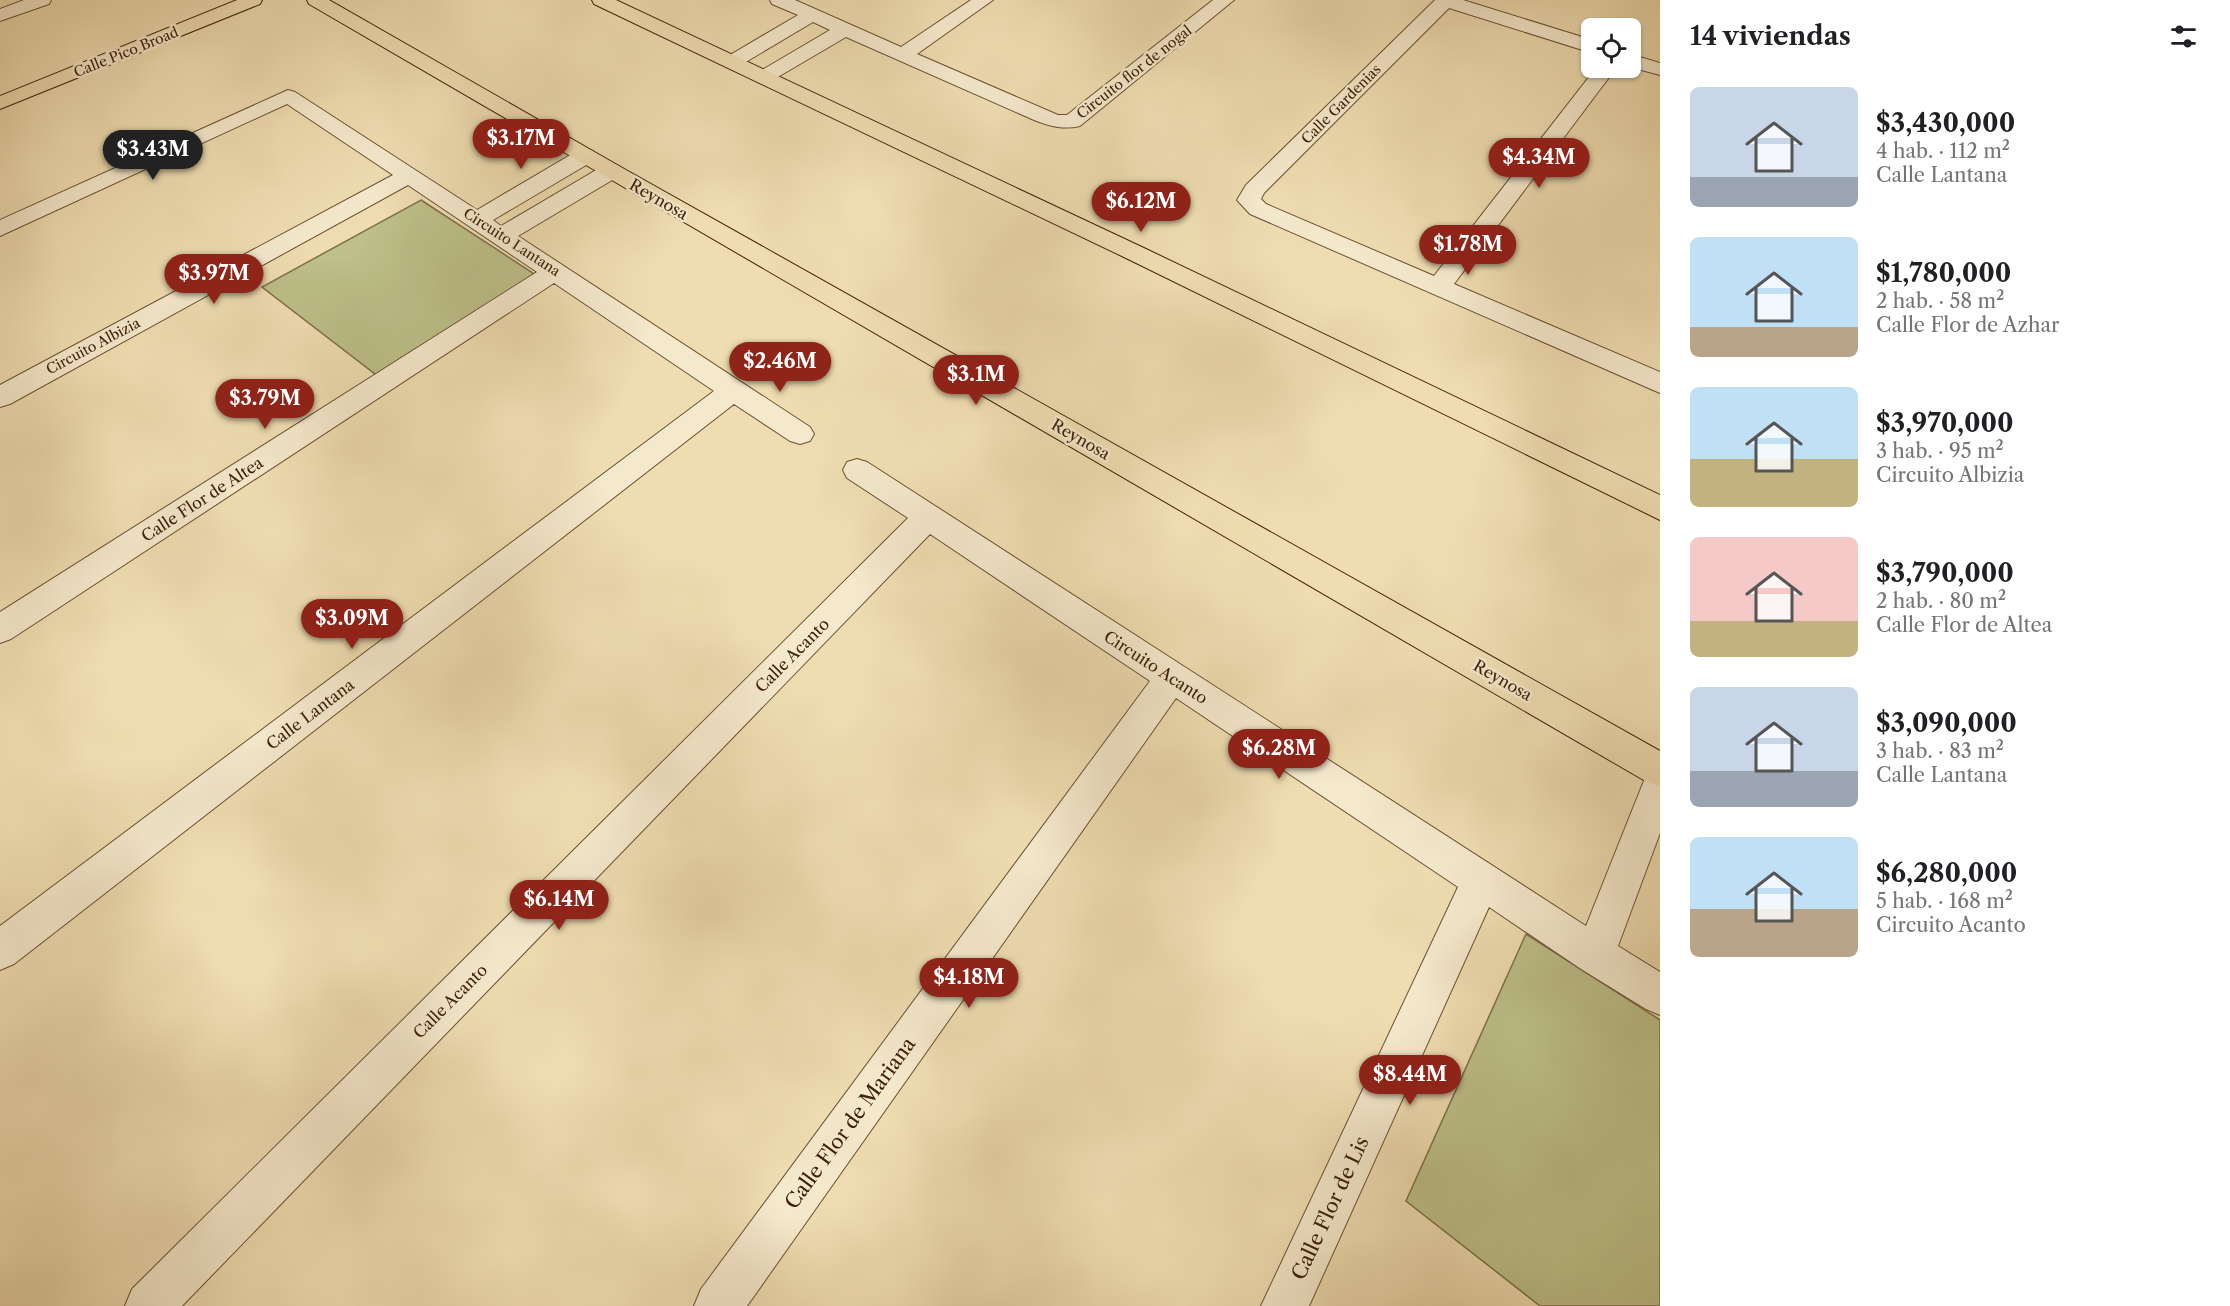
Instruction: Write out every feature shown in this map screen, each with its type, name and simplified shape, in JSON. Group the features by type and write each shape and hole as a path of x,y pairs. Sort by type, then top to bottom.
{"main road":[{"name":"Calle Pico Broad","path":"0,103 253,0"},
{"name":"Reynosa","path":"316,0 1660,770"},
{"path":"601,0 1660,508"}],"street":[{"path":"0,15 42,0"},
{"path":"779,0 902,55 984,0"},
{"name":"Circuito flor de nogal","path":"902,55 1041,116 1072,122 1225,0"},
{"path":"1445,0 1581,43"},
{"name":"Calle Gardenias","path":"1439,287 1258,209 1249,200 1254,190 1445,0"},
{"path":"732,62 812,15"},
{"path":"764,77 845,29"},
{"path":"1641,63 1660,69"},
{"path":"1598,78 1439,287 1660,383"},
{"name":"Circuito Lantana","path":"0,230 288,96 408,176 503,235 800,434"},
{"path":"478,219 585,156"},
{"path":"503,235 611,171"},
{"name":"Circuito Albizia","path":"0,397 408,176"},
{"name":"Calle Flor de Altea","path":"0,629 556,271"},
{"name":"Calle Lantana","path":"0,950 734,390"},
{"name":"Circuito Acanto","path":"857,470 1481,881 1660,995"},
{"name":"Calle Acanto","path":"150,1306 928,517"},
{"name":"Calle Flor de Mariana","path":"718,1306 1172,677"},
{"path":"1595,955 1660,785"},
{"name":"Calle Flor de Lis","path":"1284,1306 1481,881"}],"green space":[{"path":"421,200 539,277 379,377 262,287"},
{"path":"1526,934 1660,1020 1660,1306 1540,1306 1406,1201"}]}
